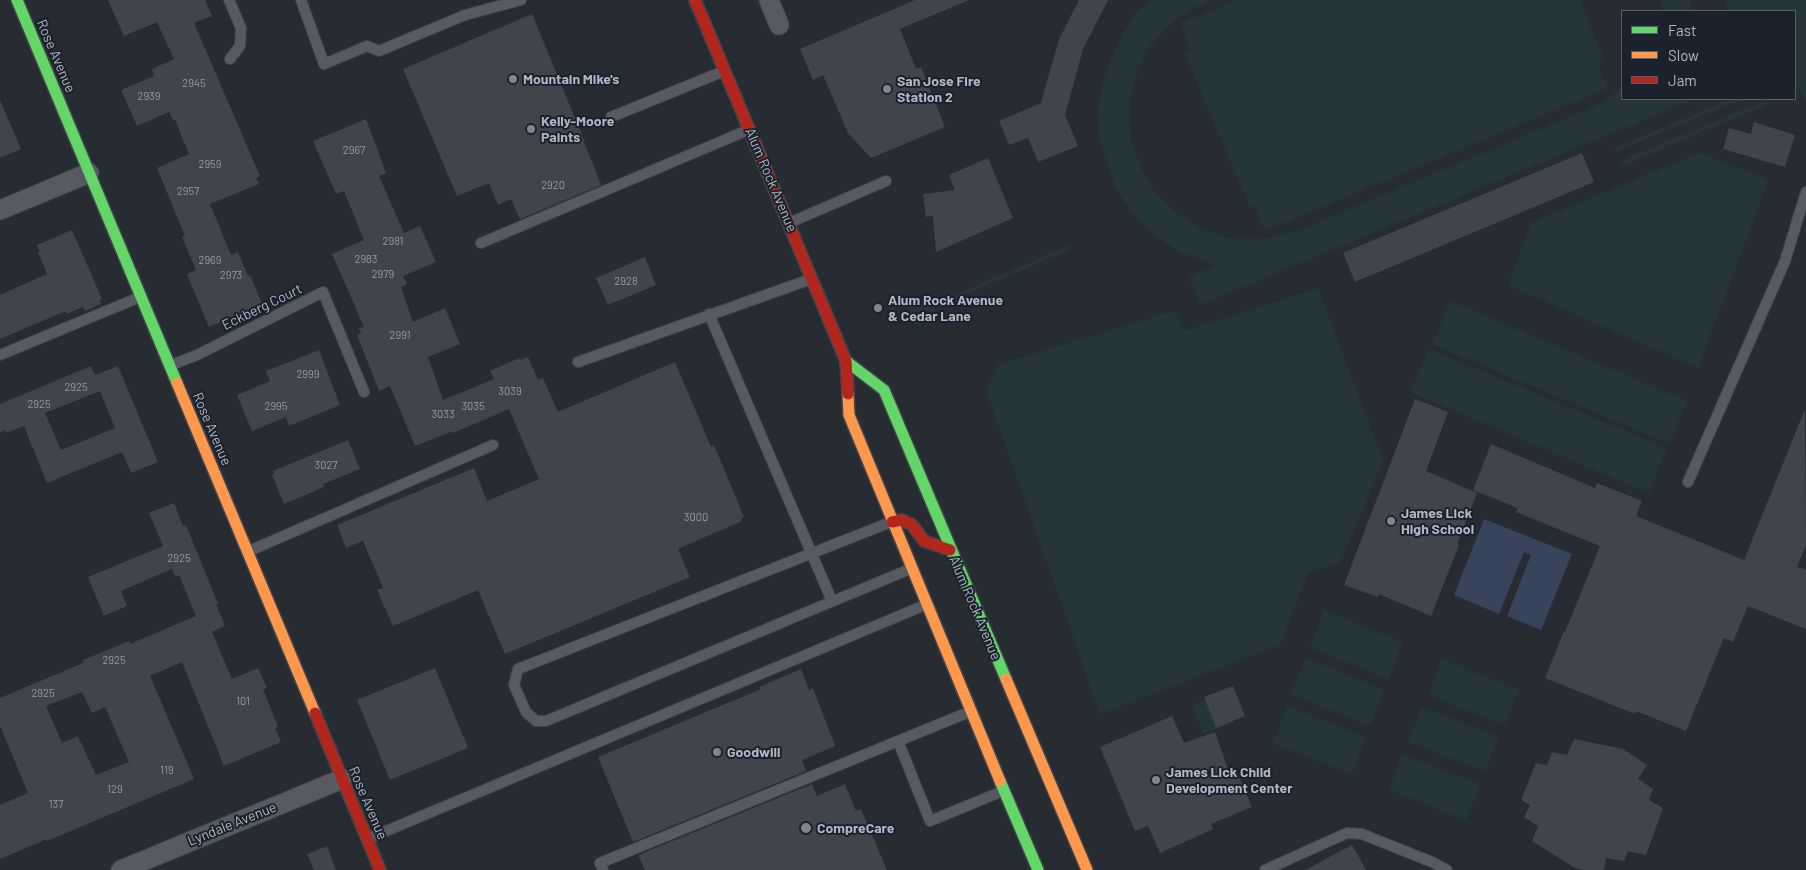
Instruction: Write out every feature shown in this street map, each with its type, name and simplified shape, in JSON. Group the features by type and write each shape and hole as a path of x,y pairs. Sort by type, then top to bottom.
{"main road":[{"name":"Rose Avenue","path":"17,0 380,870"},
{"name":"Alum Rock Avenue","path":"695,0 846,361 850,414 892,522 1003,791 1038,870"},
{"name":"Alum Rock Avenue","path":"846,361 884,390 950,550 1087,870"},
{"path":"892,522 902,520 912,525 924,541 950,550"}],"street":[{"path":"768,0 779,25"},
{"path":"0,210 89,173"},
{"name":"Lyndale Avenue","path":"121,870 342,779"}],"lane":[{"path":"229,0 241,28 240,46 230,59"},
{"path":"301,0 324,64 366,46 379,51 465,14 521,0"},
{"path":"611,117 725,71"},
{"path":"481,244 749,130"},
{"path":"788,223 886,181"},
{"path":"1688,482 1785,261 1806,192"},
{"path":"578,362 812,279"},
{"name":"Eckberg Court","path":"169,366 196,355 323,292 364,392"},
{"path":"0,355 141,297"},
{"path":"709,314 832,602"},
{"path":"248,551 493,446"},
{"path":"892,522 518,669 514,685 526,712 536,721 546,721 912,568"},
{"path":"367,839 926,604"},
{"path":"603,870 600,863 970,711"},
{"path":"898,741 930,821 1003,791"},
{"path":"1265,870 1347,833 1362,834 1432,862 1447,870"}],"shaded area":[{"path":"1151,0 1212,0 1190,10 1168,26 1149,48 1138,70 1131,93 1129,118 1132,143 1140,166 1154,191 1176,213 1199,228 1231,239 1264,239 1295,232 1586,110 1608,99 1621,88 1621,100 1692,100 1200,305 1189,277 1215,265 1181,252 1161,240 1141,223 1126,205 1115,186 1100,138 1098,114 1101,87 1109,62 1136,13"},
{"path":"1237,0 1580,0 1605,61 1598,64 1608,88 1265,231 1255,206 1250,208 1184,52 1190,49 1180,24"},
{"path":"1661,0 1692,0 1691,10 1662,10"},
{"path":"1724,0 1806,0 1806,100 1796,85 1796,10 1729,10"},
{"path":"1729,100 1741,100 1616,152 1614,148"},
{"path":"1765,100 1767,105 1622,166 1620,161"},
{"path":"1699,153 1769,179 1698,368 1508,285 1531,223"},
{"path":"1070,245 1072,249 934,308 937,316 915,325 907,306 929,297 932,304"},
{"path":"1318,288 1383,460 1341,562 1308,573 1280,645 1100,714 986,390 999,364 1174,311 1185,331"},
{"path":"1450,301 1687,401 1670,444 1432,344"},
{"path":"1429,349 1667,448 1649,493 1410,392"},
{"path":"1324,610 1403,642 1389,679 1310,647"},
{"path":"1306,658 1384,690 1370,726 1291,694"},
{"path":"1442,659 1519,690 1505,725 1428,695"},
{"path":"1223,693 1234,723 1203,734 1192,705"},
{"path":"1287,706 1366,737 1352,774 1273,743"},
{"path":"1422,707 1499,737 1485,771 1409,742"},
{"path":"1402,754 1480,784 1466,820 1389,790"}],"water":[{"path":"1484,519 1572,554 1541,630 1507,616 1531,555 1524,552 1499,614 1454,595"}],"building":[{"path":"108,0 205,0 212,16 194,23 260,176 256,178 259,184 210,204 231,255 238,252 262,304 209,327 187,274 196,270 182,237 185,236 157,168 189,154 175,120 173,120 169,112 137,126 121,90 154,76 152,69 174,59 157,22 124,36"},
{"name":"San Jose Fire Station 2","path":"915,0 969,0 900,29 916,69 921,67 945,127 871,158 848,133 823,75 813,80 800,49"},
{"path":"1079,0 1108,0 1083,49 1065,115 1078,146 1038,162 1028,138 1009,145 999,121 1041,103 1059,39"},
{"path":"532,14 601,185 520,219 511,199 498,205 489,183 457,196 403,69"},
{"path":"0,100 21,149 0,158"},
{"path":"366,119 386,173 379,176 404,233 420,226 436,262 403,276 407,284 401,287 413,322 445,308 460,344 428,357 443,400 494,379 490,371 519,358 520,360 528,357 538,380 543,378 558,412 675,362 711,447 714,445 744,517 741,518 742,521 678,549 690,577 505,654 478,590 393,626 377,590 383,588 363,541 346,548 337,525 474,468 487,501 539,479 509,409 453,433 453,431 415,446 390,386 379,391 357,335 361,333 359,328 364,327 332,254 364,240 344,191 336,194 313,141"},
{"path":"1754,122 1795,135 1785,167 1723,149 1729,128 1751,134"},
{"path":"1582,153 1594,182 1355,282 1343,253"},
{"path":"988,158 1013,218 936,252 933,216 926,217 923,194 955,190 949,175"},
{"path":"72,230 102,299 99,300 101,304 85,311 83,307 67,314 66,312 61,313 0,339 0,295 47,274 37,245"},
{"path":"645,257 656,285 608,305 596,278"},
{"path":"319,350 340,405 289,426 286,417 252,431 237,395 270,381 266,371"},
{"path":"91,366 95,375 118,366 158,462 131,473 122,452 47,483 24,426 6,433 5,430 0,432 0,404","holes":["100,391 115,428 61,450 45,413"]},
{"path":"1415,399 1448,412 1426,471 1477,493 1431,616 1379,594 1378,597 1344,585"},
{"path":"1805,409 1806,545 1797,567 1806,570 1806,629 1748,606 1733,642 1724,638 1686,731 1636,711 1635,714 1545,678 1600,546 1516,512 1518,508 1473,490 1491,444 1595,488 1597,483 1642,501 1636,516 1744,560"},
{"path":"348,440 360,469 323,484 324,487 284,504 272,475 274,474 273,471"},
{"path":"174,503 183,526 186,525 218,604 216,604 225,626 212,632 232,679 258,668 267,688 263,689 278,727 275,728 281,742 224,766 182,662 150,676 194,779 0,859 0,805 28,793 0,726 0,698 83,663 83,660 129,641 130,644 196,616 179,575 175,577 172,569 121,591 127,606 104,616 88,577 163,546 149,513","holes":["82,692 92,713 105,707 129,762 96,775 78,736 62,743 46,706"]},
{"path":"435,668 468,748 390,780 357,700"},
{"name":"Goodwill","path":"801,669 809,690 813,688 835,746 802,760 806,771 633,842 598,757 761,689 759,687"},
{"path":"1233,686 1245,716 1216,728 1204,697"},
{"name":"James Lick Child Development Center","path":"1172,716 1184,743 1215,732 1230,775 1237,772 1252,807 1211,824 1213,829 1160,853 1148,826 1135,831 1100,747"},
{"path":"1574,739 1623,749 1647,765 1638,779 1653,789 1649,800 1663,808 1646,855 1628,851 1624,861 1606,858 1604,870 1583,870 1575,868 1532,841 1538,826 1524,817 1530,805 1521,800 1536,763 1547,765 1552,752 1567,755"},
{"name":"CompreCare","path":"812,784 817,796 845,784 856,811 861,809 887,870 645,870 638,855"},
{"path":"1352,845 1366,870 1305,870"},
{"path":"327,846 336,870 314,870 307,854"}],"traffic: fast":[{"path":"17,0 177,383"},
{"path":"846,361 884,390 1006,679"},
{"path":"1000,781 1038,870"}],"traffic: slow":[{"path":"177,383 315,713"},
{"path":"848,394 849,415 1000,781"},
{"path":"1006,679 1087,870"}],"traffic: jam":[{"path":"695,0 846,361 848,394"},
{"path":"892,522 902,520 912,525 924,541 950,550"},
{"path":"315,713 380,870"}],"place":[{"name":"Mountain Mike's","path":"513,79"},
{"name":"San Jose Fire Station 2","path":"887,89"},
{"name":"Kelly-Moore Paints","path":"531,129"},
{"name":"Alum Rock Avenue & Cedar Lane","path":"878,308"},
{"name":"James Lick High School","path":"1391,521"},
{"name":"Goodwill","path":"717,752"},
{"name":"James Lick Child Development Center","path":"1156,780"},
{"name":"CompreCare","path":"806,828"}]}
